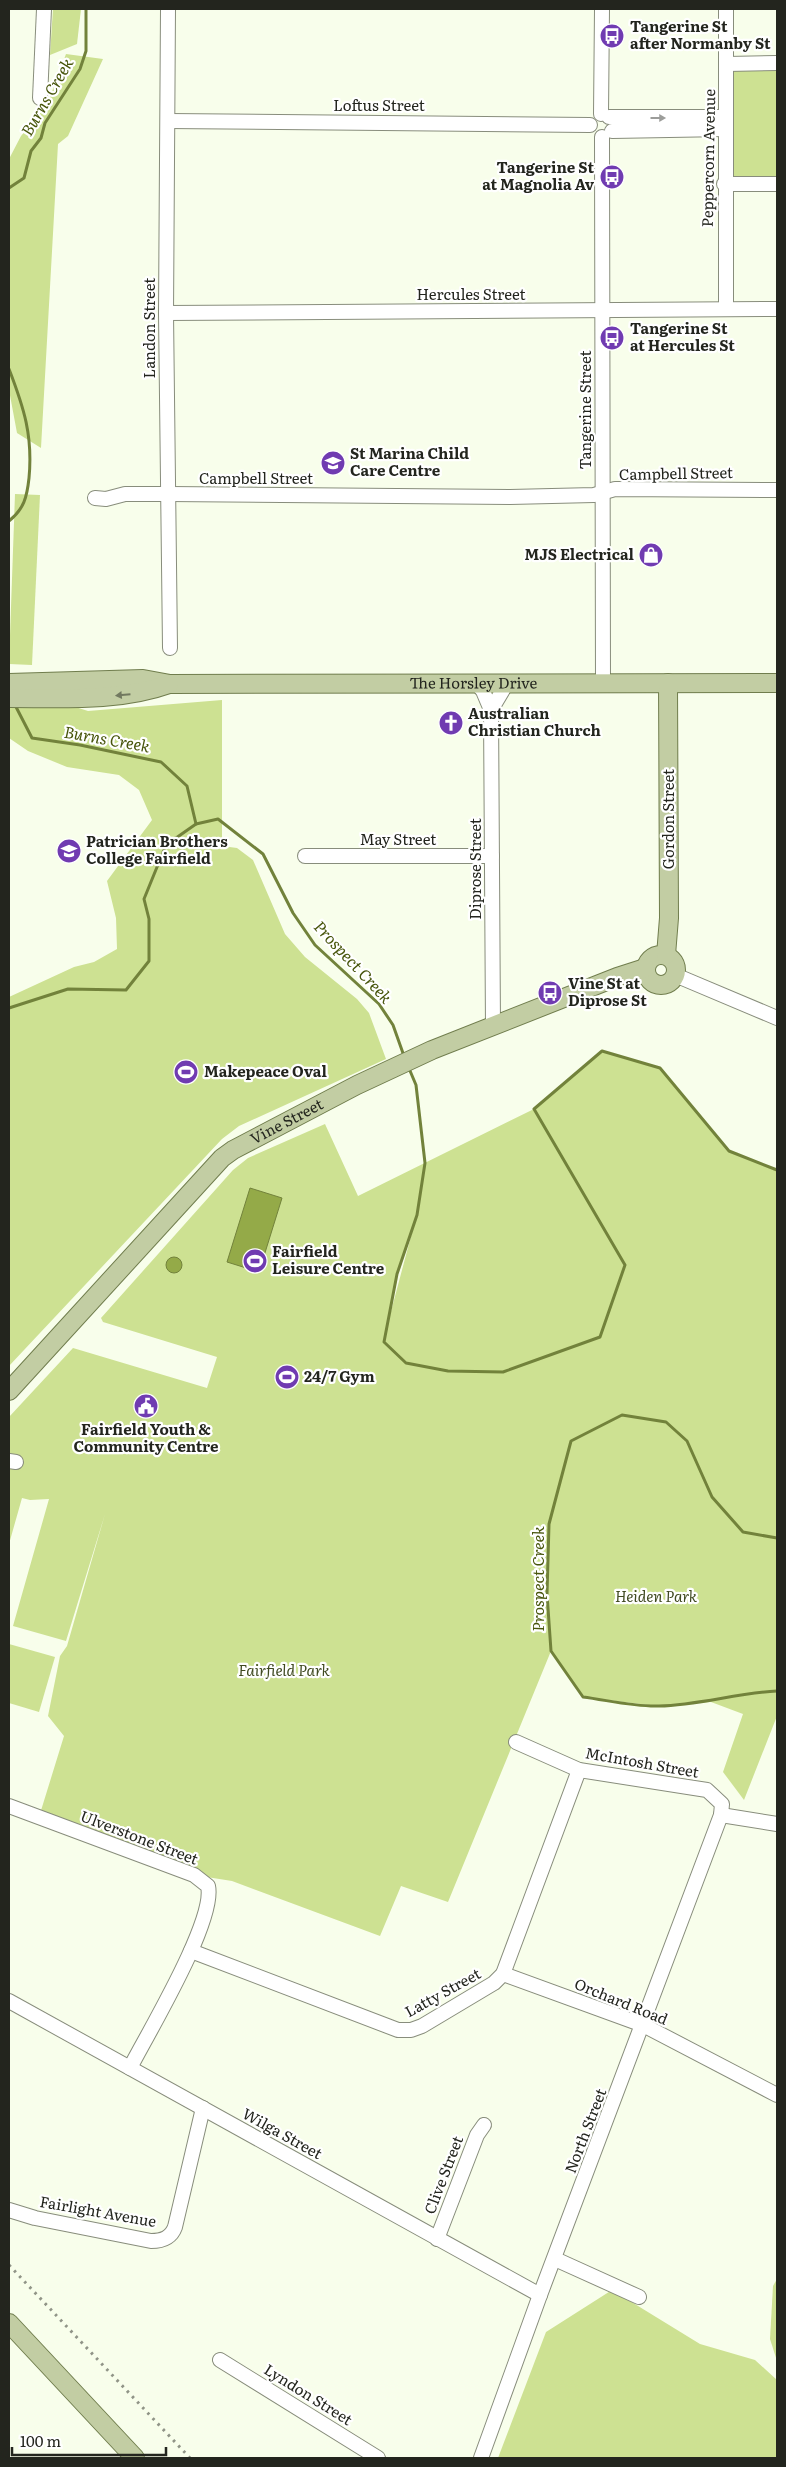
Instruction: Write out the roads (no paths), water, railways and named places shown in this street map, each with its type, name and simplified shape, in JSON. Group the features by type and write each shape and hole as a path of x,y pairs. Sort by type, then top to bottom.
{"main road":[{"name":"The Horsley Drive","path":"9,683 47,690 144,693 170,684 777,683"},
{"name":"Gordon Street","path":"666,955 669,918 668,683"},
{"name":"The Horsley Drive","path":"9,698 47,690"},
{"path":"666,955 674,961 675,975 665,985 655,984 647,978 645,968 652,957 666,955"},
{"name":"Vine Street","path":"9,1391 222,1158 248,1141 432,1050 617,977 645,968"},
{"path":"9,2323 135,2458"}],"street":[{"path":"40,98 44,9"},
{"name":"Landon Street","path":"168,9 166,313 170,648"},
{"name":"Tangerine Street","path":"602,9 606,125 602,311 603,683"},
{"name":"Peppercorn Avenue","path":"726,9 724,184 726,309"},
{"path":"726,64 777,63"},
{"name":"Loftus Street","path":"168,121 590,125 595,135 606,125"},
{"path":"606,125 726,123"},
{"path":"724,184 777,184"},
{"name":"Hercules Street","path":"166,313 777,309"},
{"name":"Campbell Street","path":"95,498 106,499 125,494 510,497 602,493 615,490 777,490"},
{"name":"Diprose Street","path":"476,683 483,691 491,710 493,1027"},
{"path":"491,710 507,683"},
{"name":"May Street","path":"305,856 492,856"},
{"path":"675,975 777,1018"},
{"name":"McIntosh Street","path":"516,1742 579,1770 707,1790 722,1804 721,1815"},
{"name":"Latty Street","path":"191,1951 398,2030 422,2026 494,1983 503,1974 579,1770"},
{"name":"Ulverstone Street","path":"9,1806 203,1881 209,1892 207,1905 191,1951 130,2068"},
{"path":"721,1815 777,1824"},
{"name":"North Street","path":"481,2458 540,2295 721,1815"},
{"name":"Orchard Road","path":"503,1974 643,2025 777,2095"},
{"name":"Wilga Street","path":"12,2007 130,2068 540,2295"},
{"name":"Fairlight Avenue","path":"9,2210 35,2218 151,2241 165,2239 175,2227 203,2108"},
{"name":"Clive Street","path":"437,2239 476,2135 484,2125"},
{"path":"555,2259 639,2297"},
{"name":"Lyndon Street","path":"220,2360 378,2458"}],"waterway":[{"name":"Burns Creek","path":"9,188 24,178 31,151 41,138 45,123 80,69 86,51 86,9"},
{"name":"Burns Creek","path":"9,369 26,422 30,449 26,497 18,512 9,521"},
{"name":"Burns Creek","path":"14,703 32,738 80,745 161,762 187,786 196,824"},
{"name":"Prospect Creek","path":"9,1008 68,989 126,990 149,961 149,919 144,899 166,845 196,824 218,819 263,854 293,913 315,945 379,1004 393,1025 404,1056"},
{"name":"Prospect Creek","path":"408,1066 416,1085 425,1163 417,1215 397,1274 384,1342 406,1363 448,1371 503,1372 600,1337 625,1265 534,1109 602,1051 660,1068 729,1151 777,1170"},
{"name":"Prospect Creek","path":"777,1538 743,1532 712,1497 687,1441 666,1422 622,1415 571,1441 549,1524 547,1594 551,1651 583,1697 659,1706 689,1704 777,1691"}],"railway":[{"path":"9,2265 190,2458"}],"place":[{"name":"Tangerine St after Normanby St","path":"612,36"},
{"name":"Tangerine St at Magnolia Av","path":"612,177"},
{"name":"Tangerine St at Hercules St","path":"612,338"},
{"name":"St Marina Child Care Centre","path":"333,463"},
{"name":"MJS Electrical","path":"651,555"},
{"name":"Australian Christian Church","path":"451,723"},
{"name":"Patrician Brothers College Fairfield","path":"69,851"},
{"name":"Vine St at Diprose St","path":"550,993"},
{"name":"Makepeace Oval","path":"186,1072"},
{"name":"Fairfield Leisure Centre","path":"255,1261"},
{"name":"24/7 Gym","path":"287,1377"},
{"name":"Fairfield Youth & Community Centre","path":"146,1406"}],"park label":[{"name":"Heiden Park","path":"656,1597"},
{"name":"Fairfield Park","path":"284,1671"}]}
